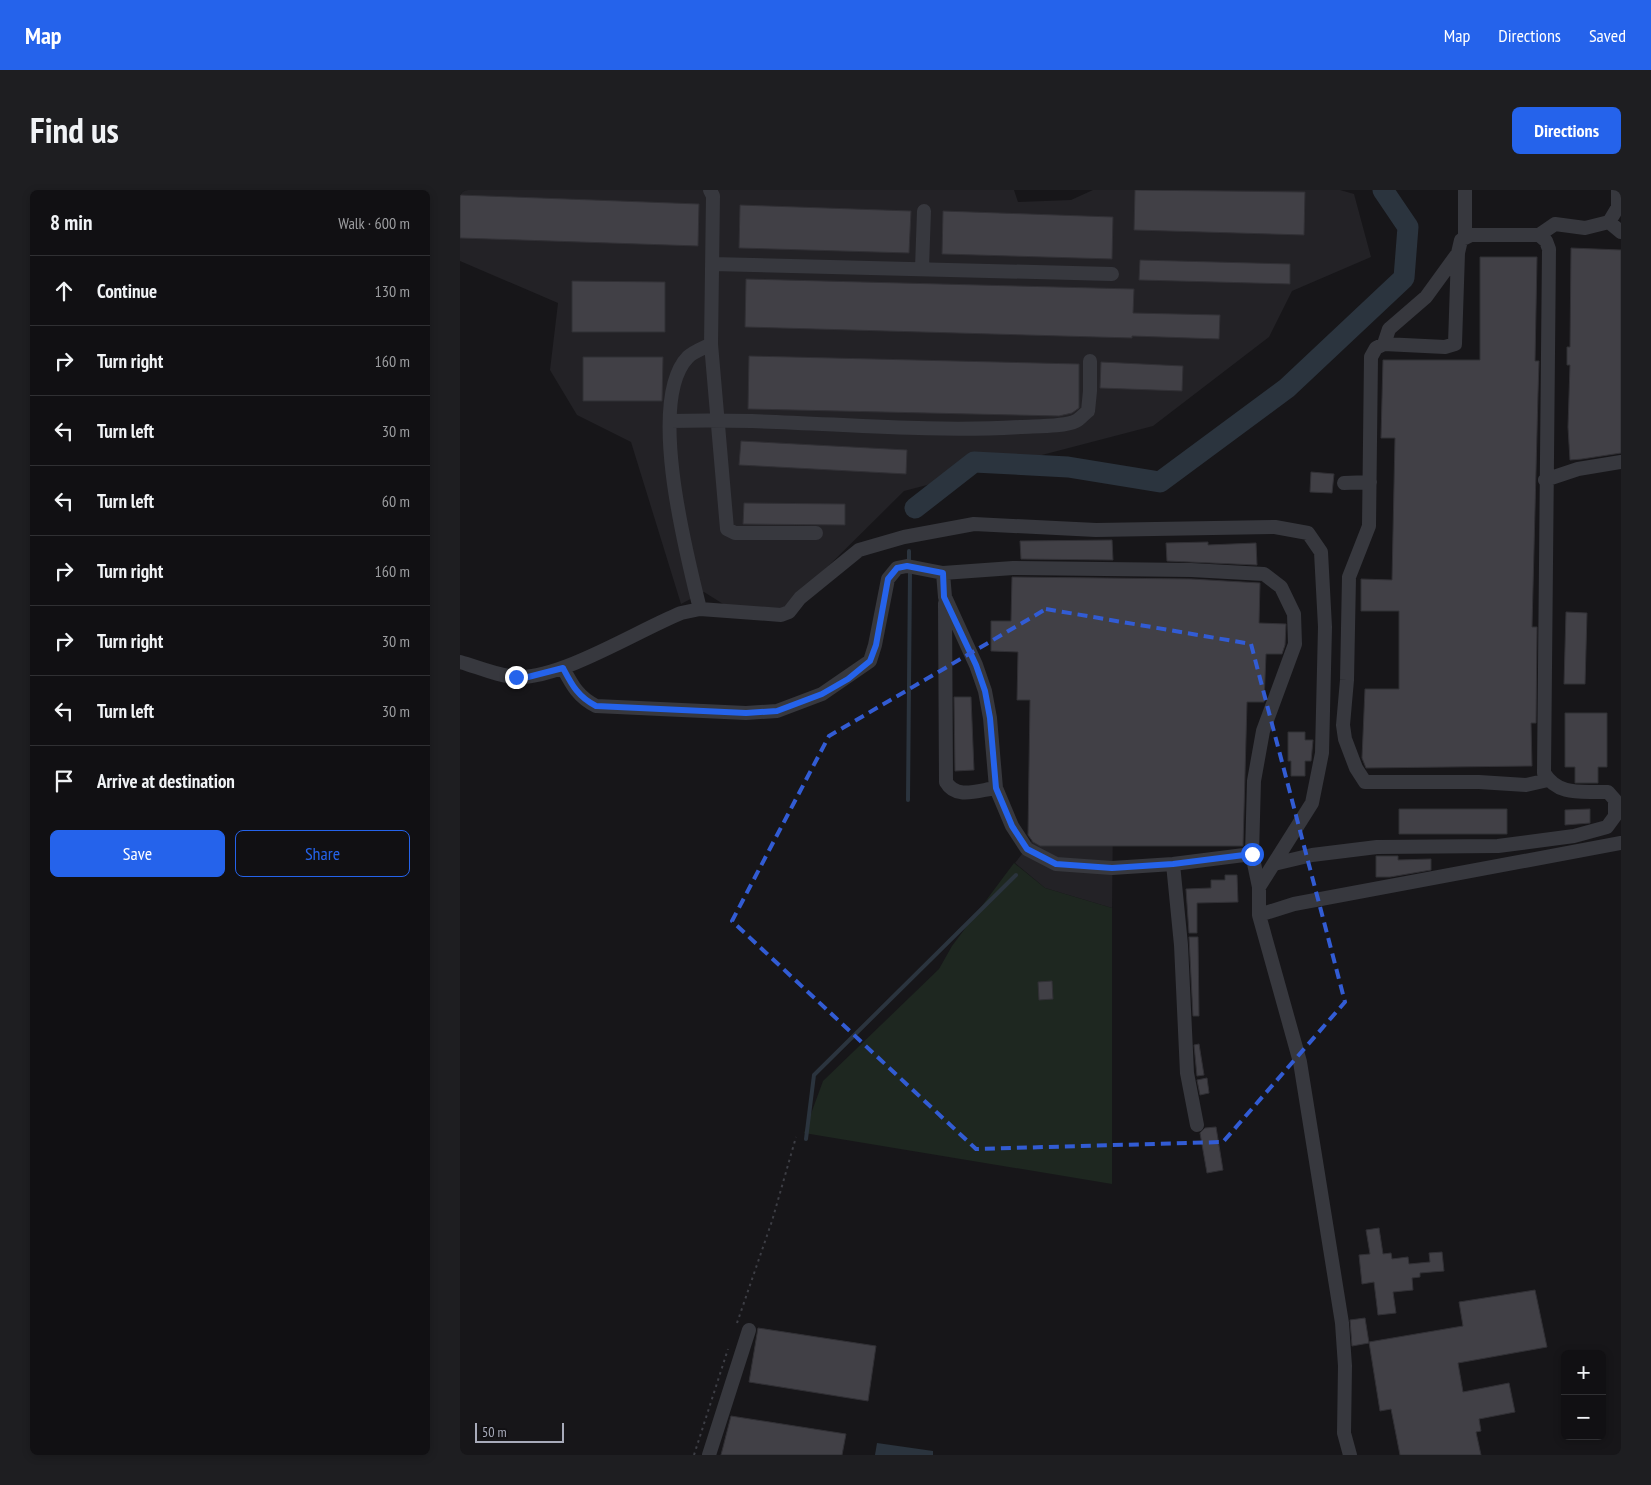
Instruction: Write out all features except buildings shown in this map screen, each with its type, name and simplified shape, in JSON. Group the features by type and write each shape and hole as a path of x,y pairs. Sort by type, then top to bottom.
{"street":[{"path":"710,190 714,196 711,344 727,529 735,533 816,533"},
{"path":"1465,190 1465,238"},
{"path":"1548,780 1526,786 1479,782 1365,782 1356,768 1342,725 1347,680 1349,577 1369,526 1371,357 1376,348 1384,344 1446,346 1455,344 1458,253 1461,240 1471,234 1539,235 1555,224 1585,228 1609,222 1618,207 1618,190"},
{"path":"922,268 924,211"},
{"path":"1609,222 1621,232"},
{"path":"1274,864 1312,855 1377,847 1498,846 1574,836 1607,827 1615,816 1615,800 1608,792 1559,790 1548,780 1544,773 1545,480 1549,249 1546,241 1539,235"},
{"path":"1384,344 1389,329 1426,297 1458,253"},
{"path":"712,264 1112,274"},
{"path":"700,610 672,474 670,421 675,381 682,366 689,356 711,344"},
{"path":"670,421 716,419 846,427 954,429 991,429 1076,421 1088,411 1090,361"},
{"path":"1545,480 1578,469 1621,462"},
{"path":"1344,483 1370,482"},
{"path":"460,662 516,677 528,677 563,668 667,619 700,610 781,615 789,612 800,598 859,550 904,537 974,524 1096,530 1275,528 1308,533 1321,552 1325,627 1322,753 1312,803 1258,887"},
{"path":"563,668 576,692 596,706 746,713 777,711 822,694 848,679 870,661 876,645 888,579 897,568 907,566 943,573 1013,568 1191,570 1264,574 1281,587 1294,614 1295,644 1263,731 1254,781 1252,854 1258,887 1258,915 1300,1062 1342,1323 1345,1366 1344,1433 1350,1455"},
{"path":"943,573 946,782 957,793 996,788"},
{"path":"944,597 972,657 985,691 990,718 996,788 1012,826 1027,849 1056,864 1112,868 1173,864 1252,854"},
{"path":"1258,915 1294,904 1621,843"},
{"path":"1173,864 1180,945 1187,1073 1197,1125"},
{"path":"709,1455 743,1328"}],"path":[{"path":"743,1328 796,1137"},
{"path":"694,1455 730,1343"}],"highlighted area":[{"path":"1046,609 1251,644 1345,1002 1223,1142 976,1149 732,921 829,736"}],"shaded area":[{"path":"460,190 1014,190 1018,202 1071,200 1093,190 1340,190 1354,194 1371,257 1292,291 1269,337 1153,426 904,491 782,612 728,607 704,592 681,604 631,442 577,415 550,370 558,303 460,261"},
{"path":"1114,732 1112,908 1045,888 1015,863"},
{"path":"1014,863 1045,888 1112,908 1112,1184 804,1133 823,1081 939,969 952,946"},
{"path":"877,1443 933,1451 933,1455 875,1455"}],"waterway":[{"path":"915,508 974,462 1068,467 1160,482 1287,388 1404,278 1408,227 1383,190"},
{"path":"909,551 909,562"},
{"path":"908,800 910,571"},
{"path":"806,1139 814,1075 1016,875"}],"route":[{"path":"516,677 528,677 563,668 576,692 596,706 746,713 777,711 822,694 848,679 870,661 876,645 888,579 897,568 907,566 943,573 944,597 976,665 985,691 990,718 996,788 1012,826 1027,849 1056,864 1112,868 1173,864 1252,854"}]}
